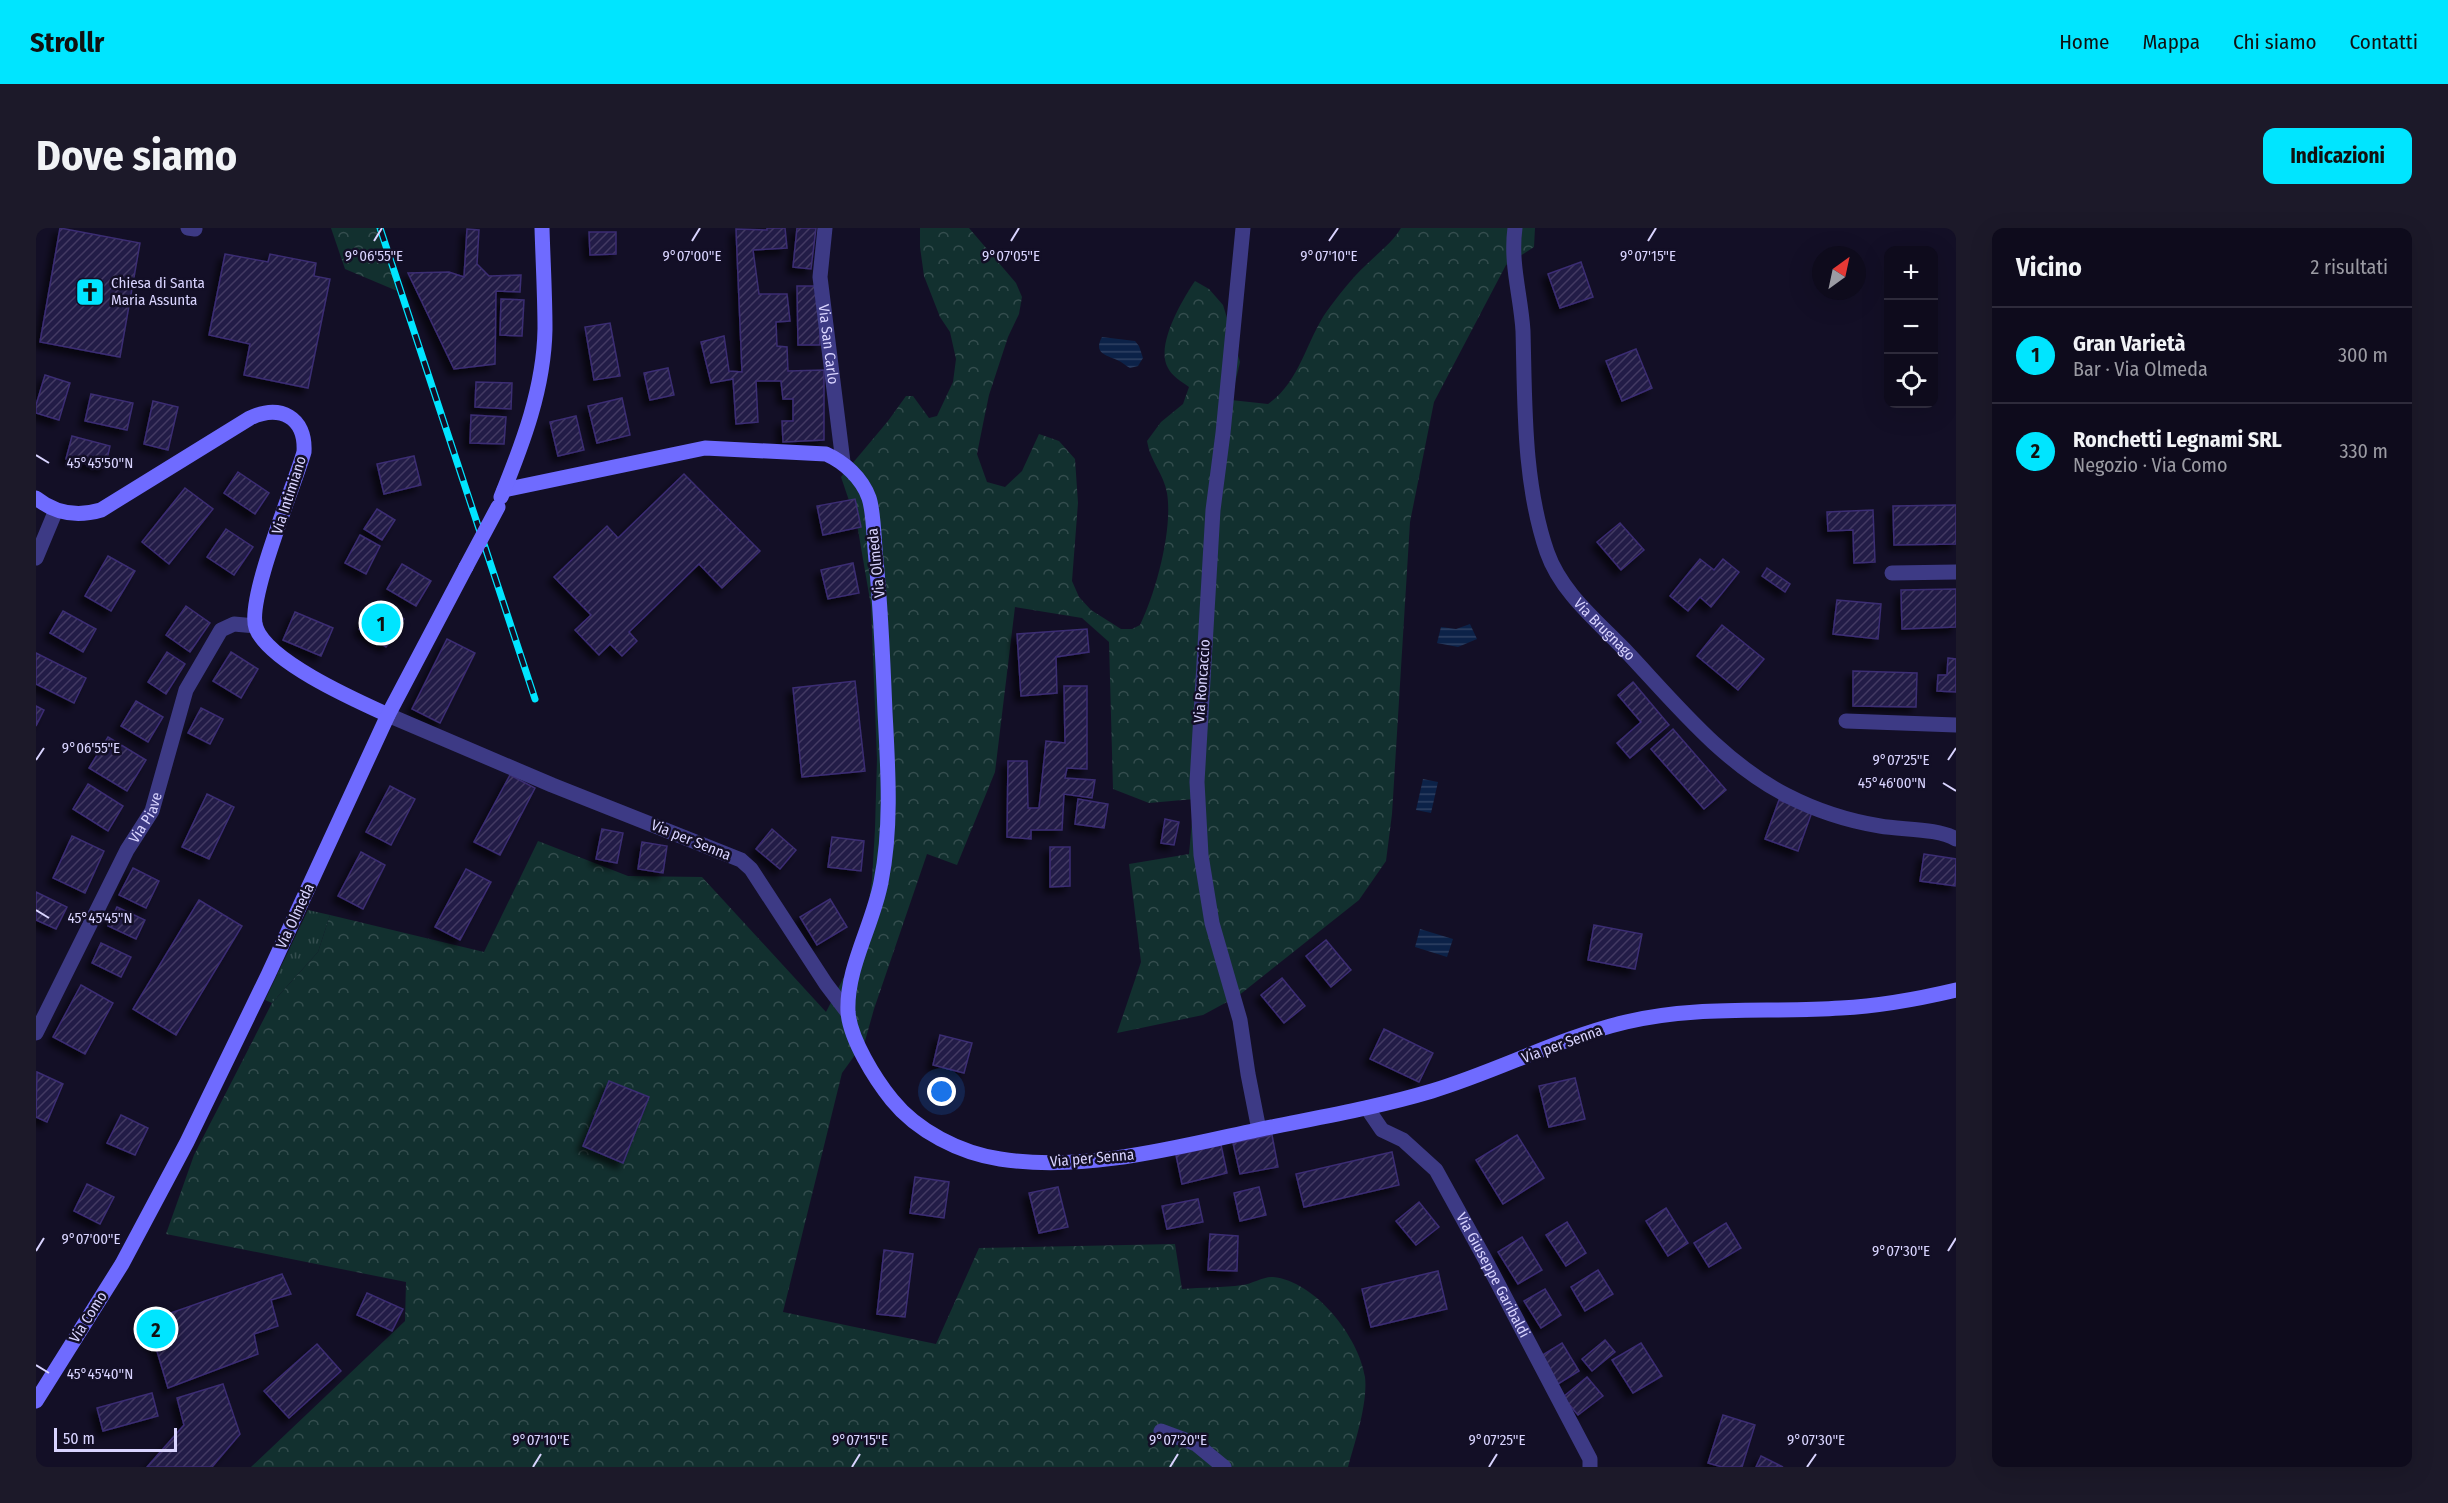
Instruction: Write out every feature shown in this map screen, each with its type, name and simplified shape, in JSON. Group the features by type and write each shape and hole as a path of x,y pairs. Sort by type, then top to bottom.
{"street":[{"name":"Via Olmeda","path":"122,1264 192,1132 388,715 498,507 530,423 539,381 545,331 542,228"},
{"name":"Via San Carlo","path":"825,228 820,277 843,462"},
{"name":"Via Roncaccio","path":"1243,228 1213,510 1197,782 1201,855 1212,923 1240,1020 1259,1130"},
{"name":"Via Brugnago","path":"1515,228 1512,246 1522,306 1527,440 1533,495 1547,552 1563,586 1690,719 1725,753 1760,781 1821,811 1879,826 1931,832 1956,839"},
{"name":"Via Intimiano","path":"36,498 56,510 73,514 101,510 250,418 270,412 288,416 300,429 304,452 257,593 256,626"},
{"path":"504,490 705,448 826,454 843,462"},
{"name":"Via Olmeda","path":"843,462 869,498 880,602 888,806 887,844 880,886 854,972 848,1013"},
{"path":"36,558 56,510"},
{"path":"1892,573 1956,572"},
{"name":"Via Piave","path":"36,1033 127,850 152,811 186,690 220,630 234,624 256,626"},
{"path":"256,626 267,646 277,655 310,675 388,715"},
{"name":"Via per Senna","path":"388,715 552,785 741,860 751,869 826,984 848,1013 854,1036 864,1058 891,1100 913,1121 970,1153 1026,1162 1089,1160 1125,1156 1367,1108 1432,1091 1590,1032 1629,1021 1721,1010 1838,1009 1881,1005 1956,990"},
{"path":"1846,721 1956,725"},
{"name":"Via Giuseppe Garibaldi","path":"1367,1108 1382,1130 1403,1140 1436,1170 1485,1258 1590,1459 1590,1467"},
{"name":"Via Como","path":"36,1401 122,1264"},
{"path":"1161,1431 1196,1444 1224,1467"}],"green space":[{"path":"331,228 383,228 402,293 345,269"},
{"path":"920,228 969,228 1016,283 1022,297 1019,314 1008,337 989,395 977,454 987,482 1005,487 1022,471 1039,434 1059,441 1075,459 1078,503 1072,581 1079,597 1091,610 1121,629 1132,629 1140,625 1152,596 1162,560 1168,524 1167,493 1147,441 1161,422 1183,404 1189,387 1177,379 1168,368 1165,348 1172,323 1195,281 1209,289 1223,305 1228,321 1240,362 1231,400 1268,404 1288,384 1320,323 1345,287 1401,228 1535,228 1534,247 1506,265 1434,402 1410,522 1392,814 1386,861 1359,900 1238,996 1203,1015 1117,1033 1141,962 1129,864 1189,854 1194,799 1149,803 1113,789 1109,642 1082,618 1015,607 995,772 957,865 927,854 865,1041 842,1073 783,1312 936,1344 979,1248 1175,1244 1182,1289 1235,1286 1273,1277 1289,1281 1304,1289 1319,1300 1344,1329 1361,1361 1365,1377 1363,1410 1348,1467 251,1467 405,1321 406,1282 166,1234 194,1155 272,1003 318,952 330,915 484,952 538,841 628,876 702,877 826,1012 848,969 865,928 872,880 877,759 871,606 857,524 841,477 906,396 913,396 929,418 937,416 953,382 956,359 950,332 940,317 924,276"},
{"path":"308,910 330,915 318,952 272,1003 265,1000"}],"water":[{"path":"1102,337 1135,341 1143,358 1138,366 1130,368 1102,353 1099,347"},
{"path":"1470,624 1477,639 1458,647 1437,643 1441,627 1456,629"},
{"path":"1423,779 1438,782 1431,813 1416,810"},
{"path":"1420,929 1453,939 1447,957 1415,947"}],"building":[{"name":"Chiesa di Santa Maria Assunta","path":"60,228 140,243 120,357 40,342"},
{"path":"767,228 785,228 787,248 753,250 759,294 787,294 790,321 776,322 777,346 787,347 788,371 824,370 824,440 783,442 782,421 793,421 793,399 783,399 781,381 756,381 758,422 736,424 733,379 711,383 701,342 724,336 729,371 742,372 736,229 767,230"},
{"path":"797,228 816,228 811,269 793,267"},
{"path":"467,229 479,230 477,264 489,276 521,275 520,292 496,291 495,364 454,369 408,273 449,272 464,277"},
{"path":"589,232 616,232 616,254 590,255"},
{"path":"225,254 268,262 270,254 316,263 314,276 330,279 308,388 244,375 250,344 209,335"},
{"path":"1581,262 1593,297 1560,308 1548,274"},
{"path":"797,286 819,286 820,345 798,345"},
{"path":"501,299 524,300 522,336 500,335"},
{"path":"610,323 620,376 594,380 585,327"},
{"path":"1636,349 1652,388 1622,401 1606,361"},
{"path":"668,368 674,395 650,400 644,373"},
{"path":"45,375 70,383 59,420 36,413 36,405"},
{"path":"476,382 512,383 511,409 475,407"},
{"path":"91,394 133,403 127,430 85,421"},
{"path":"622,398 630,435 597,443 588,406"},
{"path":"153,401 178,407 168,450 144,444"},
{"path":"471,415 506,417 504,444 470,443"},
{"path":"576,416 584,450 558,456 550,422"},
{"path":"72,436 110,446 105,468 66,459"},
{"path":"414,456 421,485 384,494 377,464"},
{"path":"238,472 269,493 255,514 224,493"},
{"path":"684,474 760,551 722,588 699,564 629,632 637,641 622,656 610,644 599,655 575,630 591,615 554,577 607,526 618,538"},
{"path":"185,488 213,509 169,564 142,542"},
{"path":"855,499 861,527 823,535 817,506"},
{"path":"1956,505 1956,544 1894,545 1893,506"},
{"path":"377,509 395,520 382,540 364,529"},
{"path":"1873,510 1875,562 1854,563 1853,530 1828,531 1827,512"},
{"path":"1620,523 1644,550 1621,570 1597,542"},
{"path":"226,529 253,547 234,575 207,557"},
{"path":"360,535 380,546 366,574 345,563"},
{"path":"108,556 135,571 111,611 85,596"},
{"path":"1700,559 1714,570 1723,559 1739,572 1711,607 1700,597 1688,611 1670,596"},
{"path":"853,563 859,593 828,599 821,570"},
{"path":"402,564 431,581 416,606 387,589"},
{"path":"1767,568 1790,584 1785,592 1762,576"},
{"path":"1956,589 1956,627 1902,629 1901,590"},
{"path":"1837,600 1881,604 1878,639 1833,634"},
{"path":"378,601 404,619 386,647 359,629"},
{"path":"186,606 210,623 190,652 166,635"},
{"path":"63,611 96,629 83,652 50,633"},
{"path":"295,612 333,628 321,656 283,640"},
{"path":"1722,625 1764,659 1738,690 1697,656"},
{"path":"1087,629 1089,652 1056,657 1057,693 1021,696 1017,634"},
{"path":"447,639 475,653 440,723 412,709"},
{"path":"167,652 185,664 166,694 148,682"},
{"path":"231,652 258,669 241,698 213,681"},
{"path":"36,653 86,678 74,703 36,684"},
{"path":"1948,658 1956,659 1956,692 1937,691 1938,675 1947,675"},
{"path":"1853,671 1917,673 1916,707 1853,706"},
{"path":"855,681 865,771 802,777 793,688"},
{"path":"1633,682 1669,725 1630,758 1617,743 1641,722 1618,695"},
{"path":"1064,686 1087,686 1087,769 1067,768 1065,778 1095,780 1092,798 1064,794 1062,830 1031,830 1031,839 1007,837 1008,761 1027,761 1028,808 1039,808 1046,741 1065,743"},
{"path":"136,701 163,717 148,742 121,726"},
{"path":"36,706 44,710 36,726"},
{"path":"201,708 223,719 210,744 188,733"},
{"path":"1673,729 1726,790 1704,809 1651,749"},
{"path":"108,737 146,760 127,791 89,768"},
{"path":"510,775 535,788 500,855 474,842"},
{"path":"88,784 123,806 108,831 73,809"},
{"path":"390,786 415,799 391,845 366,832"},
{"path":"207,794 234,807 209,859 182,847"},
{"path":"1078,799 1108,804 1104,828 1075,824"},
{"path":"1779,800 1812,812 1798,851 1765,839"},
{"path":"1165,819 1179,822 1174,845 1161,843"},
{"path":"602,829 623,833 617,863 596,859"},
{"path":"772,829 796,850 780,869 756,849"},
{"path":"72,836 104,851 85,893 53,878"},
{"path":"832,837 864,841 861,871 828,867"},
{"path":"642,842 667,846 663,873 638,869"},
{"path":"1050,847 1070,847 1070,886 1050,887"},
{"path":"361,852 385,865 363,909 338,896"},
{"path":"1924,854 1956,859 1955,886 1920,881"},
{"path":"133,868 159,881 146,908 119,895"},
{"path":"466,869 491,882 460,940 435,927"},
{"path":"36,892 67,907 56,929 36,920"},
{"path":"830,899 847,927 817,945 800,917"},
{"path":"199,900 242,926 176,1035 133,1009"},
{"path":"117,907 145,920 136,939 108,926"},
{"path":"1594,925 1642,934 1635,969 1588,960"},
{"path":"1326,940 1351,970 1331,987 1306,956"},
{"path":"101,943 131,957 121,977 92,963"},
{"path":"1282,978 1305,1006 1284,1023 1261,995"},
{"path":"81,985 113,1003 85,1054 53,1037"},
{"path":"1384,1029 1433,1053 1419,1082 1370,1059"},
{"path":"940,1035 972,1043 964,1073 933,1065"},
{"path":"37,1072 63,1084 47,1122 36,1117"},
{"path":"1575,1078 1585,1119 1549,1127 1539,1086"},
{"path":"609,1081 649,1097 623,1163 583,1146"},
{"path":"121,1115 148,1128 135,1155 107,1143"},
{"path":"1272,1135 1278,1167 1240,1174 1233,1143"},
{"path":"1517,1135 1544,1178 1503,1204 1476,1160"},
{"path":"1221,1145 1227,1173 1182,1184 1176,1155"},
{"path":"1392,1152 1399,1185 1304,1207 1296,1174"},
{"path":"915,1177 949,1182 944,1218 910,1213"},
{"path":"87,1184 114,1197 100,1224 74,1211"},
{"path":"1058,1187 1068,1227 1039,1233 1029,1193"},
{"path":"1259,1187 1266,1215 1240,1221 1234,1193"},
{"path":"1198,1199 1203,1222 1167,1229 1162,1206"},
{"path":"1419,1202 1439,1227 1416,1245 1396,1221"},
{"path":"1666,1208 1688,1243 1668,1256 1646,1221"},
{"path":"1567,1222 1586,1253 1566,1266 1546,1235"},
{"path":"1726,1223 1741,1248 1709,1267 1694,1243"},
{"path":"1210,1234 1238,1236 1237,1271 1208,1270"},
{"path":"1522,1237 1542,1270 1518,1284 1498,1252"},
{"path":"884,1250 913,1254 905,1317 877,1314"},
{"path":"1598,1270 1613,1294 1585,1311 1571,1287"},
{"path":"1438,1271 1447,1309 1371,1327 1362,1289"},
{"path":"282,1274 291,1294 271,1300 278,1326 254,1334 258,1354 168,1388 148,1321"},
{"path":"1545,1289 1561,1315 1541,1328 1524,1301"},
{"path":"367,1293 403,1309 392,1331 357,1315"},
{"path":"1605,1340 1615,1352 1592,1371 1582,1359"},
{"path":"1562,1343 1579,1371 1558,1384 1541,1356"},
{"path":"1641,1343 1662,1376 1633,1393 1612,1360"},
{"path":"317,1344 341,1371 289,1418 264,1391"},
{"path":"1587,1377 1603,1396 1578,1415 1563,1397"},
{"path":"223,1384 240,1434 212,1467 147,1467 184,1425 177,1398"},
{"path":"152,1393 158,1416 103,1431 97,1408"},
{"path":"1723,1415 1755,1425 1742,1467 1722,1467 1708,1463"},
{"path":"1761,1456 1783,1467 1756,1467"}],"railway":[{"path":"380,228 535,699"}],"place":[{"name":"Chiesa di Santa Maria Assunta","path":"90,292"},
{"name":"Gran Varietà","path":"381,623"},
{"name":"Ronchetti Legnami SRL","path":"156,1329"}]}
